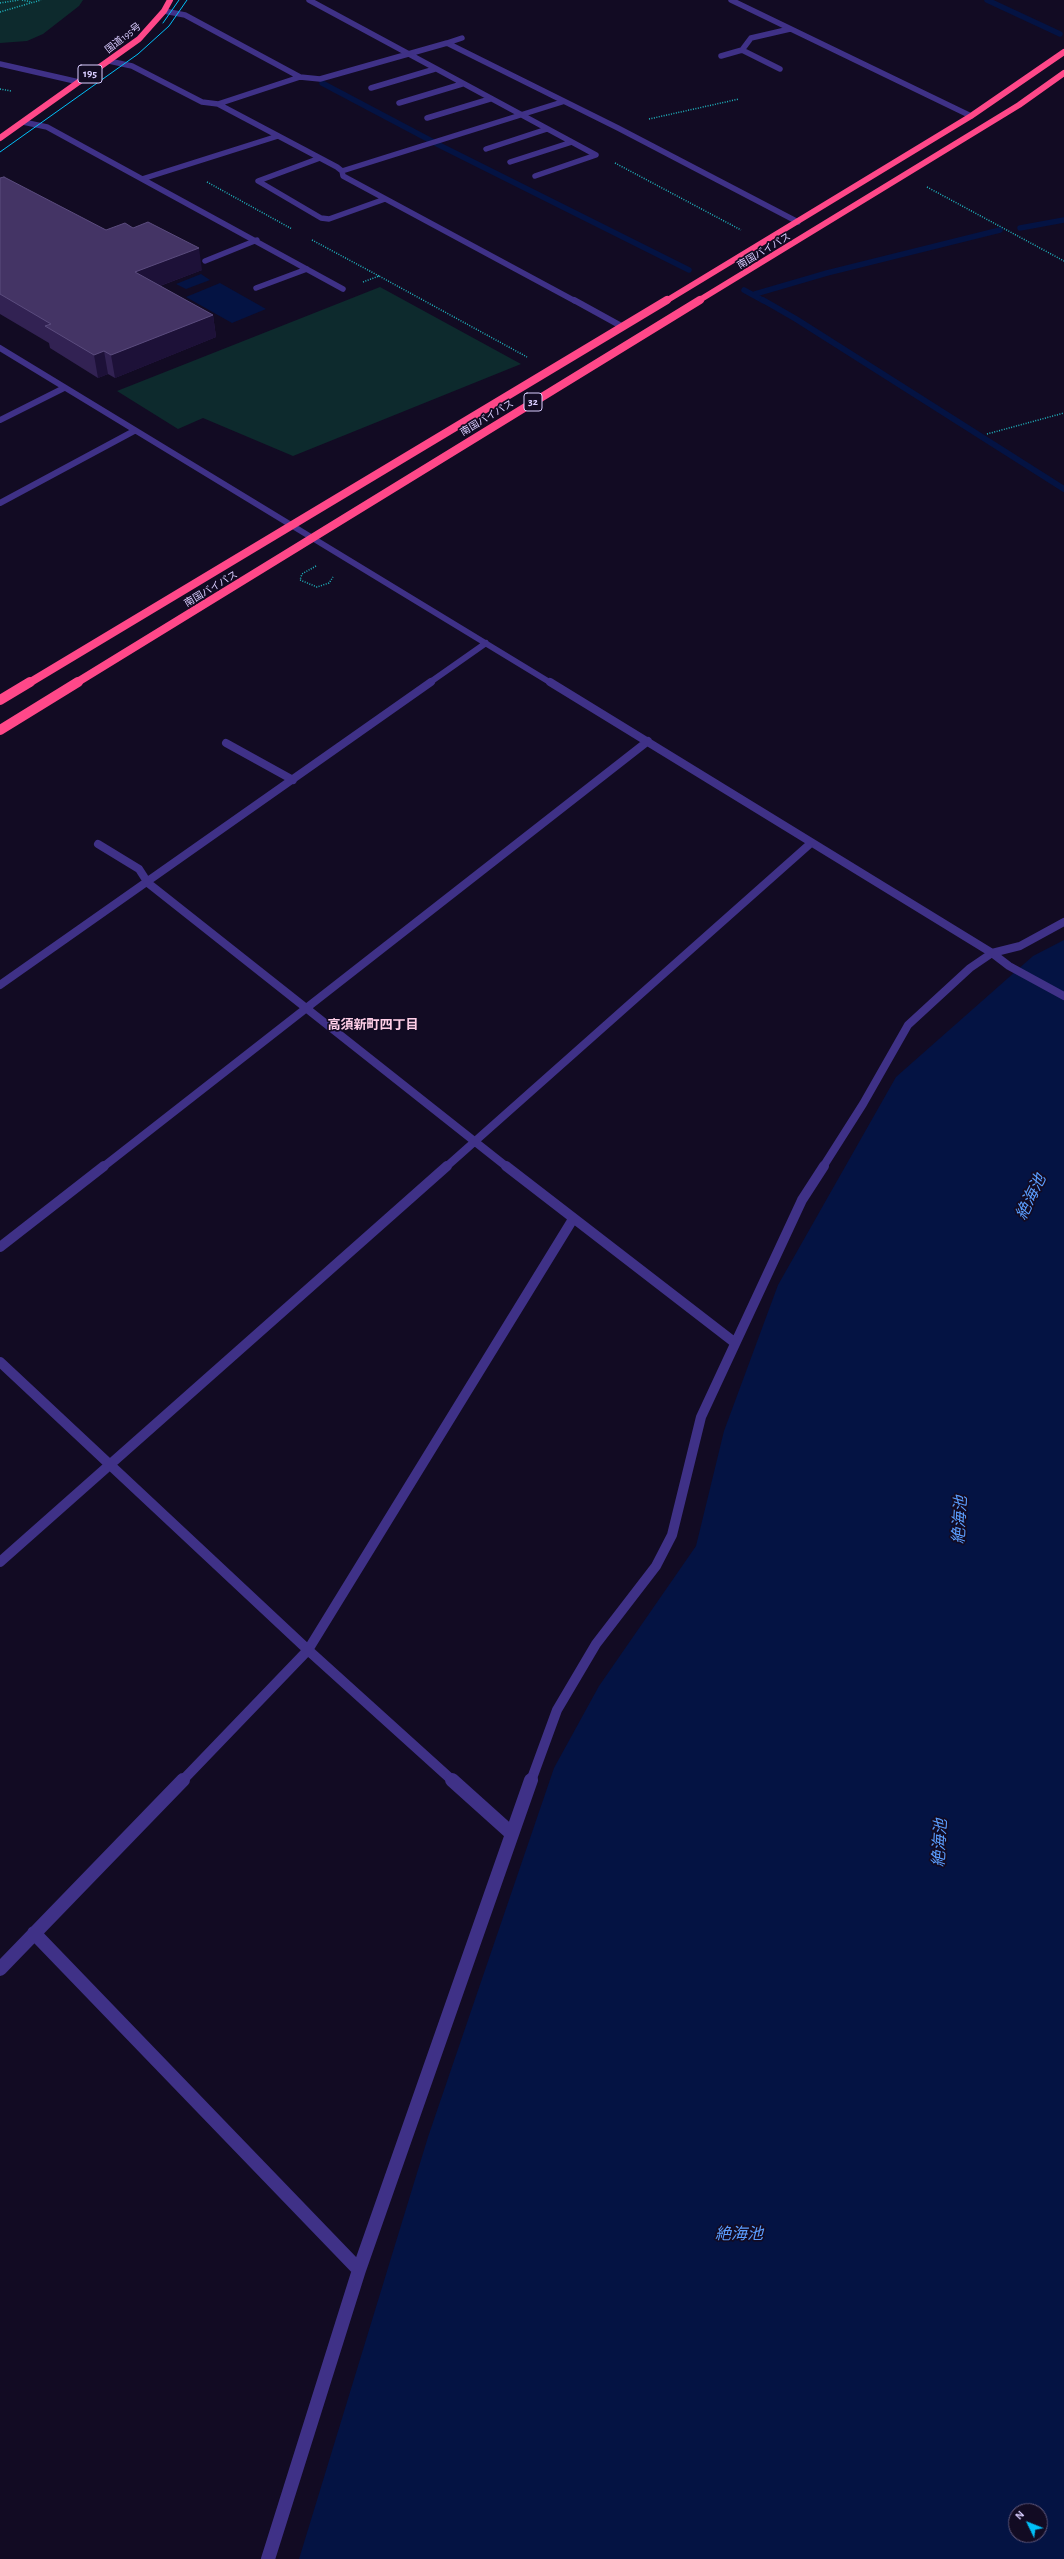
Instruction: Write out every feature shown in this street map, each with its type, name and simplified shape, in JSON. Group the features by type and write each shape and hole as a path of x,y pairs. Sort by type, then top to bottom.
{"highway":[{"name":"国道195号","path":"0,138 139,39 164,11 170,0"},
{"name":"南国バイパス","path":"0,700 290,524 798,222 971,116 1064,52"},
{"name":"南国バイパス","path":"0,730 903,177 1019,105 1064,73"}],"street":[{"path":"309,0 406,54 596,155"},
{"path":"731,0 971,116"},
{"path":"164,11 185,15 300,77 320,79 462,38"},
{"path":"721,56 742,50 751,38 790,29"},
{"path":"447,43 562,102 618,128 798,222"},
{"path":"742,50 780,69"},
{"path":"109,61 132,66 202,102 218,104 320,158 342,171 343,176 623,327"},
{"path":"0,64 79,82"},
{"path":"371,88 435,69"},
{"path":"218,104 300,77"},
{"path":"399,103 462,84"},
{"path":"427,118 490,99"},
{"path":"342,171 562,102"},
{"path":"23,122 47,127 257,240 343,289"},
{"path":"486,149 547,129"},
{"path":"142,179 278,136"},
{"path":"510,162 572,142"},
{"path":"535,176 596,155"},
{"path":"320,158 258,181 321,218 329,219 385,199"},
{"path":"205,261 257,240"},
{"path":"256,288 307,269"},
{"path":"0,348 134,431 648,741 811,843 992,953 1009,966 1064,996"},
{"path":"0,420 64,388"},
{"path":"0,503 134,431"},
{"path":"0,985 148,883 486,643"},
{"path":"0,1247 648,741"},
{"path":"226,744 293,780"},
{"path":"0,1562 811,843"},
{"path":"98,844 139,869 148,883 573,1219 734,1342"},
{"path":"268,2559 359,2270 511,1833 556,1710 596,1644 656,1566 672,1535 701,1417 734,1342 802,1200 863,1104 908,1025 970,968 992,953 1020,946 1064,922"},
{"path":"0,1969 308,1650 573,1219"},
{"path":"0,1362 308,1650 511,1833"},
{"path":"34,1933 359,2270"}],"path":[{"path":"0,3 19,0"},
{"path":"22,0 34,2"},
{"path":"0,12 41,0"},
{"path":"618,128 739,99"},
{"path":"596,155 603,156 748,234"},
{"path":"903,177 915,181 1064,261"},
{"path":"1060,259 1064,258"},
{"path":"343,289 379,276 529,358"},
{"path":"987,434 1064,414"},
{"path":"309,570 300,576 300,580 310,586 329,583 333,574"}],"green space":[{"path":"0,0 83,0 79,6 43,34 27,41 0,43"},
{"path":"380,287 521,364 293,456 203,418 178,429 117,391"}],"water":[{"path":"201,274 210,280 186,289 176,284"},
{"path":"220,283 266,309 232,323 186,297"},
{"name":"絶海池","path":"1064,940 1064,2559 299,2559 428,2137 554,1768 599,1686 696,1546 724,1431 778,1285 896,1077 1033,956"}],"building":[{"path":"4,177 106,230 125,223 133,228 148,222 199,248 135,272 213,315 111,355 104,351 94,355 45,326 51,324 0,294 0,178"}],"waterway":[{"path":"987,0 1060,34"},
{"path":"322,83 441,146 689,270"},
{"path":"1020,228 1064,220"},
{"path":"755,294 827,273 1000,230"},
{"path":"744,290 764,301"},
{"path":"763,300 796,319 1064,489"}],"tram line":[{"path":"163,23 179,0"},
{"path":"0,152 138,54 169,26 187,0"}],"district":[{"name":"高須新町四丁目","path":"373,1025"}]}
